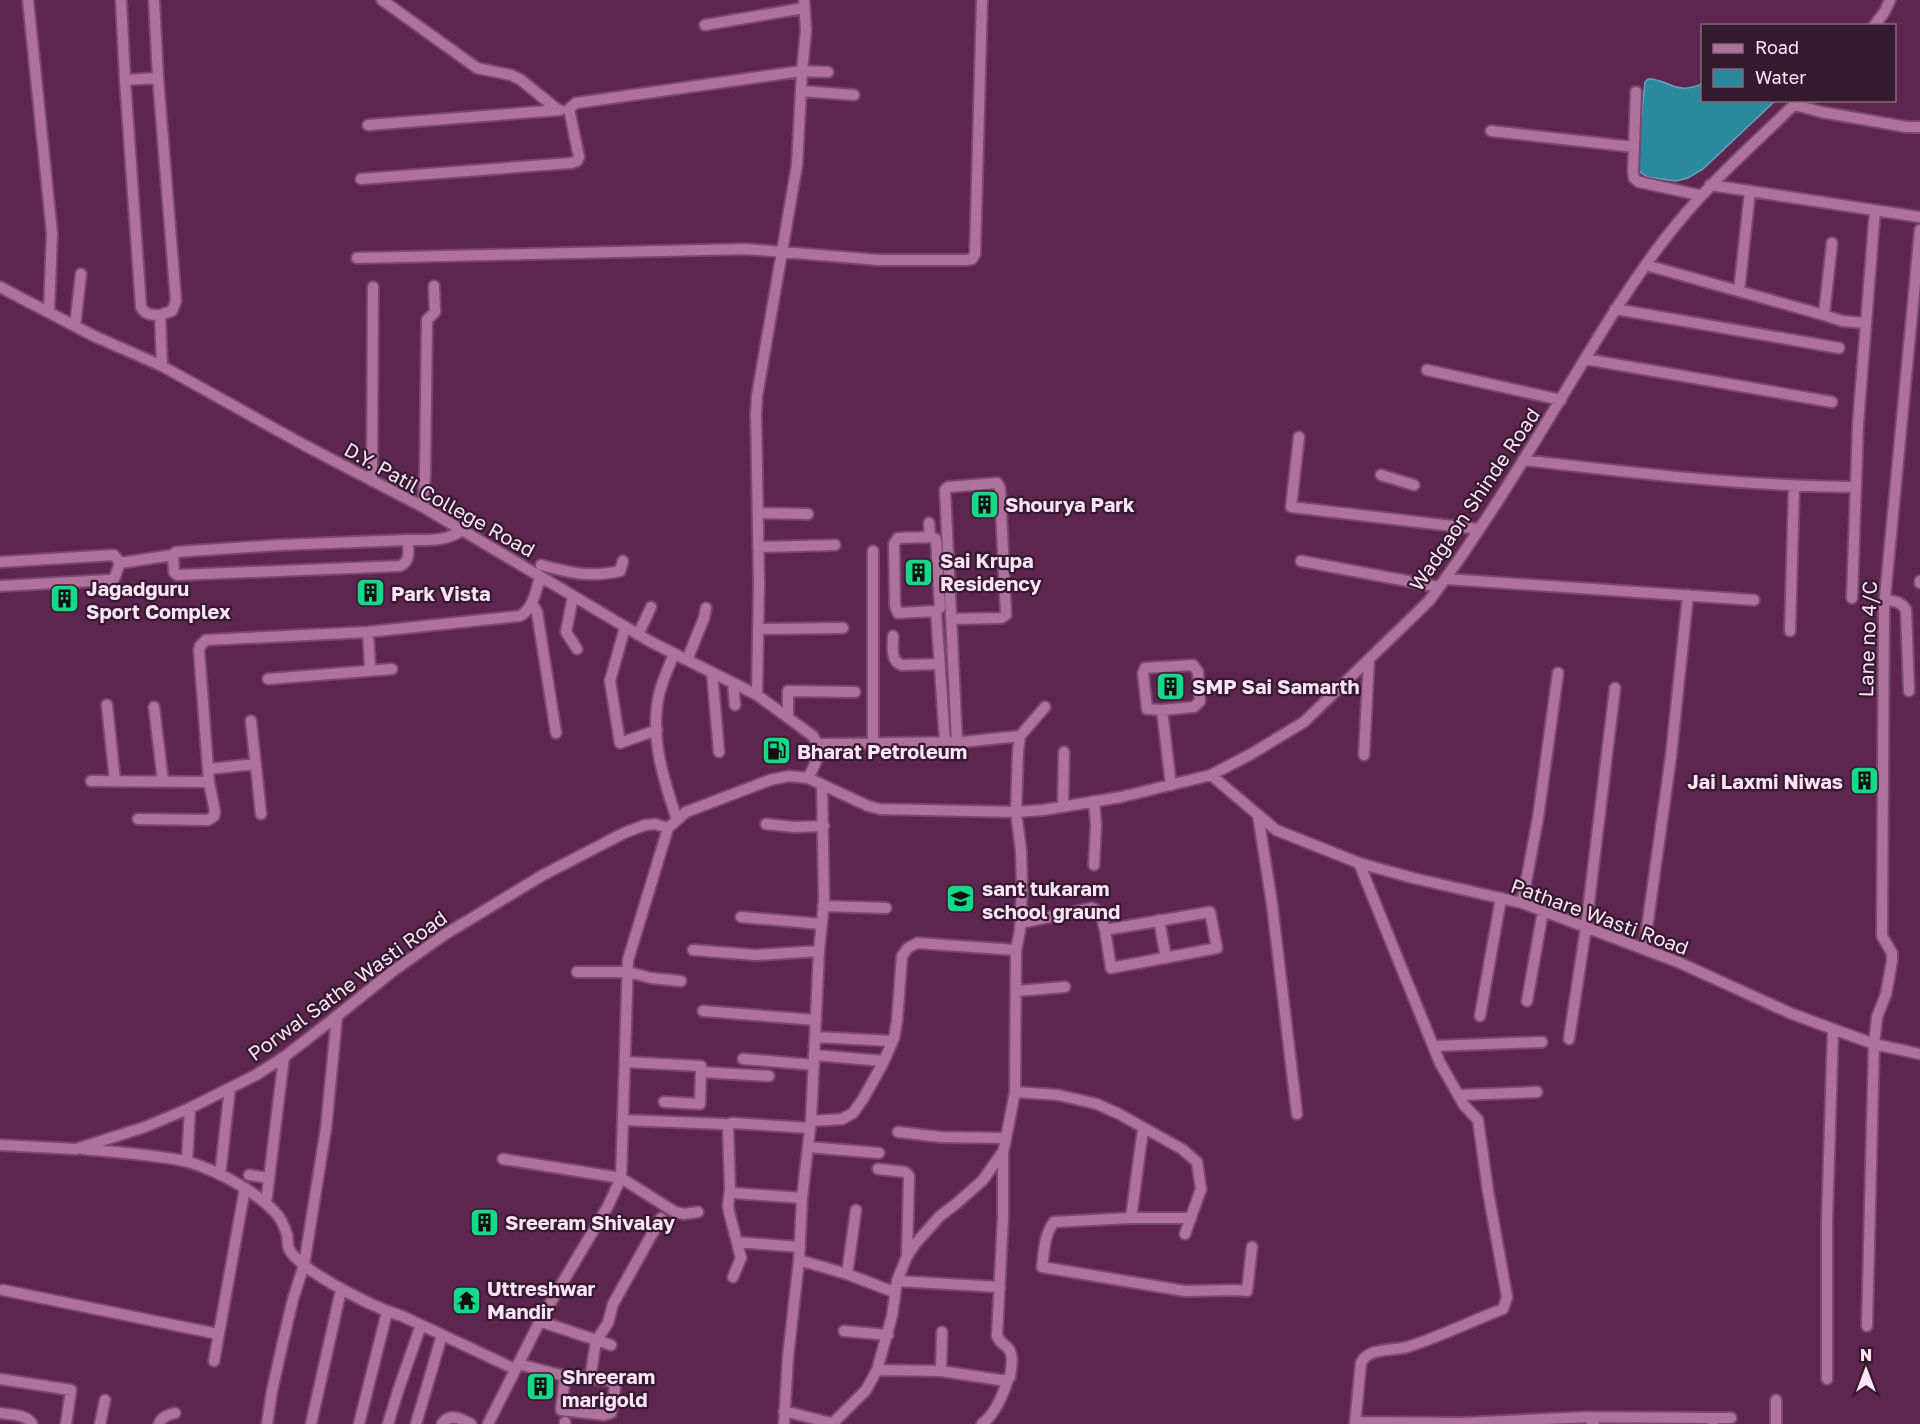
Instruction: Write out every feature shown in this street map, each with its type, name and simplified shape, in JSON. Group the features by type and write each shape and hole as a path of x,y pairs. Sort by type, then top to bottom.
{"street":[{"path":"28,0 52,233 49,312"},
{"path":"121,0 141,307 150,315 160,315 172,311 176,301 154,0"},
{"path":"361,179 577,161 579,157 564,109 511,75 477,68 382,0"},
{"path":"357,258 746,249 879,260 967,261 972,259 975,254 982,0"},
{"path":"1875,24 1890,0"},
{"path":"705,25 804,4 806,30 797,165 757,405 758,695"},
{"path":"368,125 564,109 576,103 802,71 828,72"},
{"path":"125,80 158,78"},
{"path":"801,91 854,95"},
{"path":"1636,92 1634,178 1639,182 1699,195"},
{"path":"1797,103 1832,114 1907,127 1920,127"},
{"name":"Wadgaon Shinde Road","path":"808,778 868,806 880,809 1016,812 1063,807 1211,775 1304,722 1429,601 1523,460 1615,309 1663,241 1699,195 1797,103"},
{"path":"1491,130 1634,147"},
{"path":"1710,185 1920,217"},
{"path":"1739,291 1750,191"},
{"path":"1852,598 1858,424 1875,210"},
{"name":"Lane no 4/C","path":"1868,1326 1874,1044 1877,1017 1886,994 1892,961 1892,953 1882,936 1884,600 1920,230"},
{"path":"1824,315 1832,243"},
{"path":"1646,265 1842,321 1866,324"},
{"path":"75,326 81,274"},
{"path":"423,507 427,321 435,312 434,286"},
{"name":"D.Y. Patil College Road","path":"0,287 75,326 162,366 423,507 638,635 758,695 813,736 818,744"},
{"path":"372,481 373,287"},
{"path":"1615,309 1839,348"},
{"path":"160,315 162,366"},
{"path":"1585,359 1832,402"},
{"path":"1427,370 1560,400"},
{"path":"1299,437 1291,507 1478,529"},
{"path":"1523,460 1658,476 1794,487 1856,487"},
{"path":"1381,476 1414,485"},
{"path":"952,620 1001,618 1006,615 1000,488 997,483 948,487 945,490 957,742"},
{"path":"1790,631 1794,487"},
{"path":"758,513 808,514"},
{"path":"929,523 930,537"},
{"path":"120,563 173,555 176,552 215,549 446,539 462,530"},
{"path":"930,537 936,539 940,608 936,611 898,613 895,606 894,544 898,538 930,537"},
{"path":"173,555 174,572 177,575 400,566 406,564 408,540"},
{"path":"758,547 835,545"},
{"path":"873,551 873,744"},
{"path":"0,562 114,555 120,563"},
{"path":"541,565 569,572 600,575 620,571 623,561"},
{"path":"1301,561 1443,583 1754,600"},
{"path":"0,586 109,580 114,579 120,563"},
{"path":"138,819 208,820 214,816 209,782 199,650 206,640 368,632 520,616 526,613 530,606 540,577"},
{"path":"0,591 20,590"},
{"path":"1644,949 1671,756 1688,595"},
{"path":"573,596 566,632 578,650"},
{"path":"1884,600 1897,601 1906,610 1909,691"},
{"path":"530,606 537,612 556,733"},
{"path":"638,635 651,607"},
{"path":"687,660 706,608"},
{"path":"936,611 945,742"},
{"path":"625,627 610,681 620,742 657,730"},
{"path":"758,629 843,628"},
{"path":"367,671 370,666 368,632"},
{"path":"893,636 894,659 897,663 902,665 940,664"},
{"path":"673,824 659,757 657,705 663,680 674,654"},
{"path":"1364,755 1369,659"},
{"path":"1193,665 1198,672 1200,701 1194,706 1162,710 1147,709 1142,677 1145,668 1193,665"},
{"path":"268,679 392,669"},
{"path":"712,672 719,752"},
{"path":"1522,903 1538,818 1558,673"},
{"path":"733,683 735,705"},
{"path":"1569,1039 1586,927 1615,688"},
{"path":"788,717 788,691 855,692"},
{"path":"107,705 115,781"},
{"path":"154,707 162,781"},
{"path":"982,1424 995,1408 1010,1377 1011,1367 1011,1351 999,1342 997,1336 1003,1217 1003,1153 1015,1092 1016,950 1020,922 1021,851 1016,812 1020,736 1045,707"},
{"path":"1162,710 1171,785"},
{"path":"251,721 261,814"},
{"path":"488,1424 539,1321 608,1206 621,1178 628,960 673,824 686,812 770,780 789,776 808,778 816,763 819,752 818,744 957,742 1020,736"},
{"path":"1063,807 1064,752"},
{"path":"208,769 256,764"},
{"name":"Pathare Wasti Road","path":"1211,775 1276,830 1359,863 1522,903 1678,962 1790,1013 1874,1044 1920,1054"},
{"path":"91,781 209,782"},
{"path":"784,1424 799,1260 802,1198 811,1125 823,906 822,785"},
{"path":"1094,801 1096,825 1094,865"},
{"path":"1258,815 1272,904 1298,1114"},
{"name":"Porwal Sathe Wasti Road","path":"0,1145 76,1149 145,1127 190,1108 256,1075 444,935 543,874 624,833 645,825 673,824"},
{"path":"766,824 824,826"},
{"path":"1359,863 1440,1063 1458,1095 1478,1120 1488,1191 1508,1297 1503,1309 1418,1343 1370,1354 1363,1358 1355,1423 1712,1421 1731,1418"},
{"path":"1480,1016 1501,898"},
{"path":"823,906 886,908"},
{"path":"1020,922 1092,908 1097,909 1105,930 1111,968 1218,948 1210,912 1105,930"},
{"path":"1527,1001 1544,911"},
{"path":"741,917 821,924"},
{"path":"1159,920 1166,958"},
{"path":"623,1120 724,1125 732,1122 811,1125 842,1119 853,1113 863,1098 884,1061 892,1041 897,1021 903,956 908,948 916,943 1016,950"},
{"path":"693,950 756,955 819,951"},
{"path":"577,972 628,972 651,978 681,981"},
{"path":"1016,990 1065,987"},
{"path":"703,1011 816,1020"},
{"path":"267,1424 272,1391 293,1299 304,1265 326,1128 338,1016"},
{"path":"1827,1379 1827,1222 1833,1029"},
{"path":"815,1037 892,1041"},
{"path":"1433,1046 1542,1042"},
{"path":"266,1203 284,1056"},
{"path":"743,1059 884,1061"},
{"path":"626,1062 701,1066 700,1104 664,1102"},
{"path":"701,1072 769,1076"},
{"path":"220,1176 230,1088"},
{"path":"1015,1092 1058,1095 1097,1104 1182,1149 1197,1162 1202,1190 1185,1234"},
{"path":"1458,1095 1538,1092"},
{"path":"187,1162 190,1108"},
{"path":"724,1125 728,1126 729,1132 728,1185 730,1191 728,1205 741,1258 733,1277"},
{"path":"1131,1218 1143,1129"},
{"path":"898,1132 941,1137 1006,1138"},
{"path":"808,1148 879,1153"},
{"path":"76,1149 175,1159 187,1162 245,1188 277,1214 286,1233 289,1249 304,1265 341,1290 517,1367 565,1376 611,1381 615,1384 611,1413 608,1415 561,1410 565,1376"},
{"path":"784,1411 834,1423 866,1390 877,1370 888,1335 896,1287 907,1256 940,1216 983,1180 1003,1153"},
{"path":"503,1159 621,1178 675,1212 684,1214 698,1212"},
{"path":"878,1169 905,1173 909,1176 907,1256"},
{"path":"249,1175 269,1178"},
{"path":"214,1361 245,1188"},
{"path":"730,1191 802,1198"},
{"path":"847,1274 856,1210"},
{"path":"590,1379 596,1341 608,1323 613,1304 661,1218"},
{"path":"1191,1218 1054,1222 1046,1240 1042,1267 1185,1291 1236,1290 1247,1292 1252,1247"},
{"path":"737,1242 800,1247"},
{"path":"799,1260 896,1287 1000,1287"},
{"path":"3,1290 218,1334"},
{"path":"311,1424 341,1290"},
{"path":"359,1424 387,1312"},
{"path":"539,1321 611,1345"},
{"path":"388,1424 421,1325"},
{"path":"844,1331 888,1335"},
{"path":"941,1371 942,1332"},
{"path":"416,1424 442,1335"},
{"path":"877,1370 941,1371 1000,1380 1008,1379"},
{"path":"0,1379 71,1390 66,1424"},
{"path":"100,1424 105,1400"},
{"path":"1776,1400 1776,1424"},
{"path":"0,1413 26,1418 32,1424"},
{"path":"159,1424 166,1415 175,1413"},
{"path":"442,1424 447,1418 452,1417 471,1424"}],"water":[{"path":"1648,79 1657,80 1682,88 1701,84 1701,102 1774,102 1703,169 1688,178 1676,181 1647,177 1639,171 1639,142 1645,82"}],"place":[{"name":"Shourya Park","path":"984,504"},
{"name":"Sai Krupa Residency","path":"919,572"},
{"name":"Park Vista","path":"370,593"},
{"name":"Jagadguru Sport Complex","path":"65,599"},
{"name":"SMP Sai Samarth","path":"1171,686"},
{"name":"Bharat Petroleum","path":"776,751"},
{"name":"Jai Laxmi Niwas","path":"1864,781"},
{"name":"sant tukaram school graund","path":"961,899"},
{"name":"Sreeram Shivalay","path":"484,1222"},
{"name":"Uttreshwar Mandir","path":"466,1300"},
{"name":"Shreeram marigold","path":"541,1387"}]}
